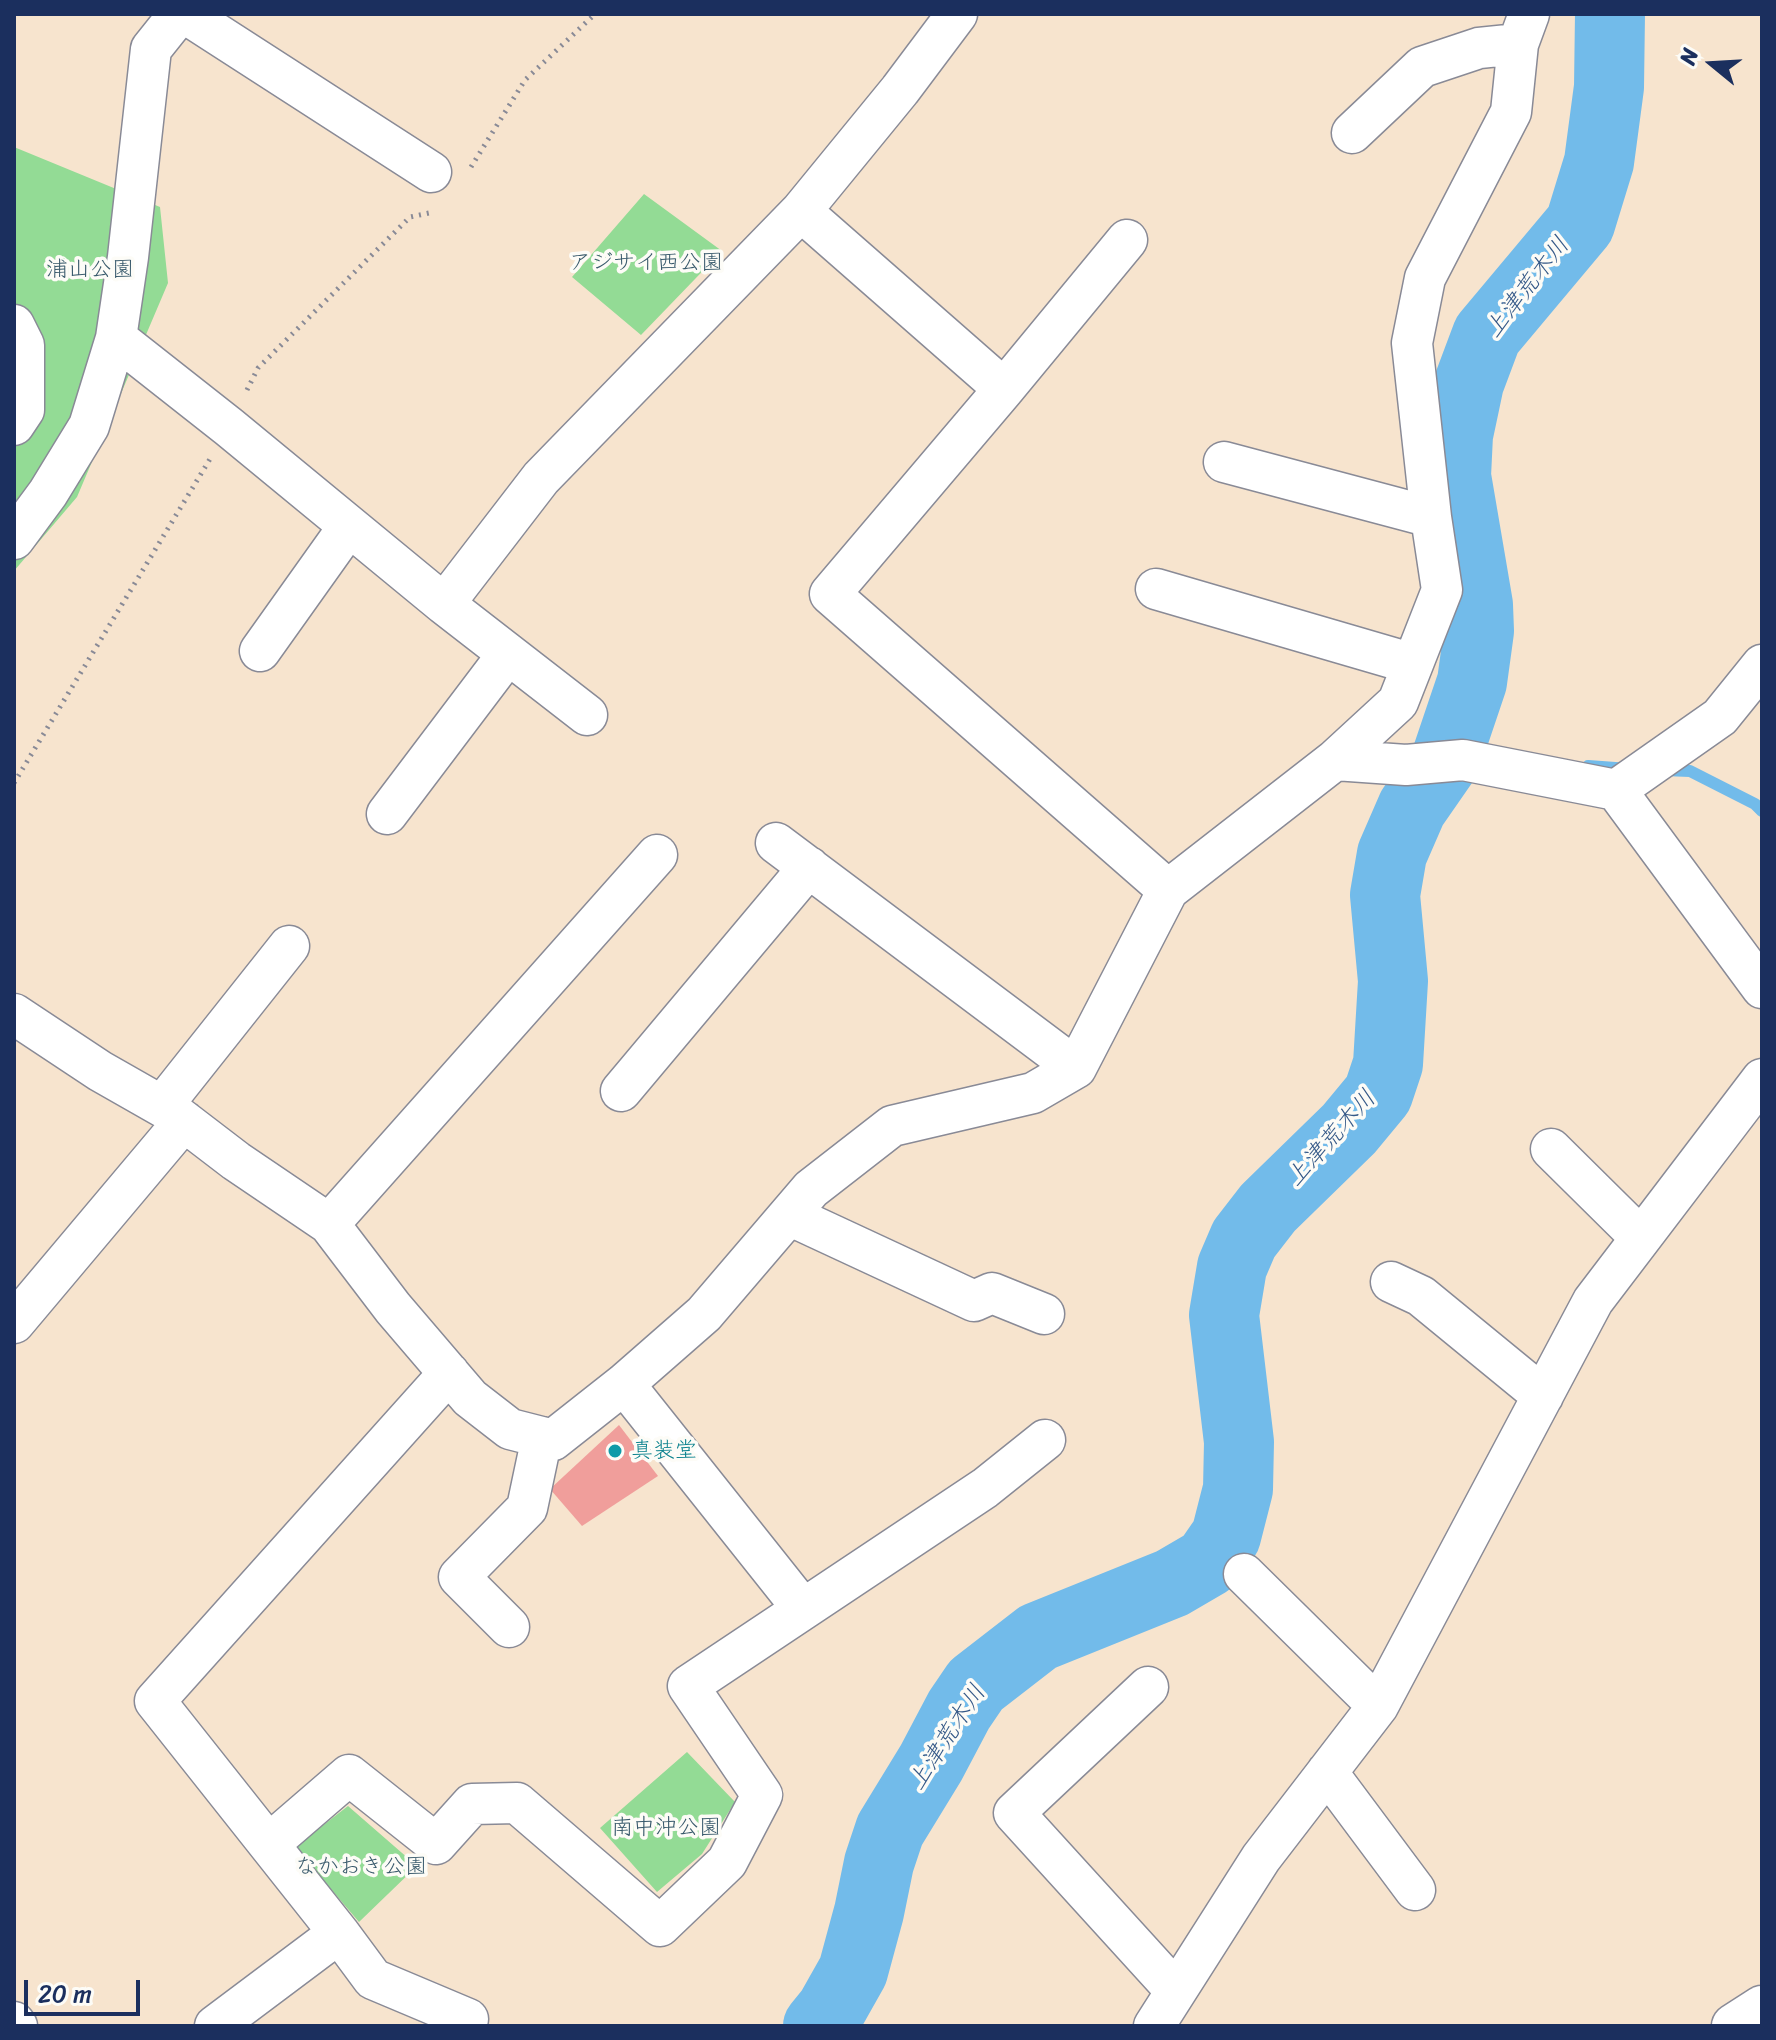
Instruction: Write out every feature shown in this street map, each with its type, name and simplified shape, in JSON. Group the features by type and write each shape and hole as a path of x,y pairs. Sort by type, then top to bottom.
{"main road":[{"path":"1734,2026 1762,2008"}],"street":[{"path":"14,539 48,493 89,426 116,338 151,49 179,14"},
{"path":"186,14 449,172"},
{"path":"444,604 541,478 801,211 900,90 957,14"},
{"path":"1352,133 1422,67 1523,29"},
{"path":"14,1014 100,1071 173,1114 329,1224 393,1308 470,1398 510,1429 553,1440 624,1384 704,1314 811,1189 892,1126 1033,1093 1076,1068 1168,890 1335,760 1398,702 1442,590 1412,343 1425,278 1511,112 1523,29"},
{"path":"801,211 1004,389"},
{"path":"1127,240 830,594 1168,890"},
{"path":"14,325 24,345 24,410 14,425"},
{"path":"116,338 444,604 587,715"},
{"path":"1224,462 1431,517"},
{"path":"260,651 349,526"},
{"path":"1156,589 1413,664"},
{"path":"387,814 508,654"},
{"path":"1616,790 1720,717 1762,665"},
{"path":"1335,760 1406,765 1463,760 1616,790 1762,988"},
{"path":"776,843 1076,1068"},
{"path":"329,1224 657,855"},
{"path":"621,1091 809,867"},
{"path":"14,1323 173,1114 289,946"},
{"path":"1154,2026 1261,1858 1378,1706 1593,1301 1762,1079"},
{"path":"1551,1149 1641,1238"},
{"path":"789,1215 974,1301 992,1293 1044,1314"},
{"path":"1391,1282 1421,1296 1543,1396"},
{"path":"449,1373 155,1701 373,1979 468,2019"},
{"path":"624,1384 803,1609"},
{"path":"509,1627 459,1577 527,1508 542,1437"},
{"path":"269,1844 349,1775 436,1844 472,1804 517,1803 660,1926 727,1862 762,1795 688,1686 985,1488 1045,1440"},
{"path":"1244,1574 1378,1706"},
{"path":"1148,1687 1014,1813 1176,1991"},
{"path":"1327,1772 1415,1890"},
{"path":"215,2026 339,1933"}],"path":[{"path":"449,172 525,80 595,14"},
{"path":"14,783 229,427 258,368 410,217 432,212"}],"green space":[{"name":"浦山公園","path":"14,147 160,207 168,283 77,497 14,571"},
{"name":"アジサイ西公園","path":"644,194 722,251 641,335 572,277"},
{"name":"南中沖公園","path":"687,1752 735,1802 702,1854 657,1892 600,1828"},
{"name":"なかおき公園","path":"348,1806 417,1866 359,1922 295,1847"}],"building":[{"name":"真装堂","path":"619,1425 658,1476 582,1526 550,1489"}],"waterway":[{"name":"上津荒木川","path":"818,2026 853,1971 890,1830 976,1685 1038,1637 1172,1583 1208,1562 1226,1536 1238,1489 1239,1442 1224,1315 1232,1267 1244,1239 1268,1208 1349,1129 1378,1094 1388,1064 1393,981 1385,895 1392,854 1412,808 1446,759 1472,682 1479,631 1478,605 1456,476 1458,435 1469,383 1487,335 1580,224 1599,162 1609,87 1610,14"},
{"path":"1588,766 1629,769"},
{"path":"1664,770 1690,771 1755,804 1762,811"}],"place":[{"name":"真装堂","path":"615,1451"}]}
